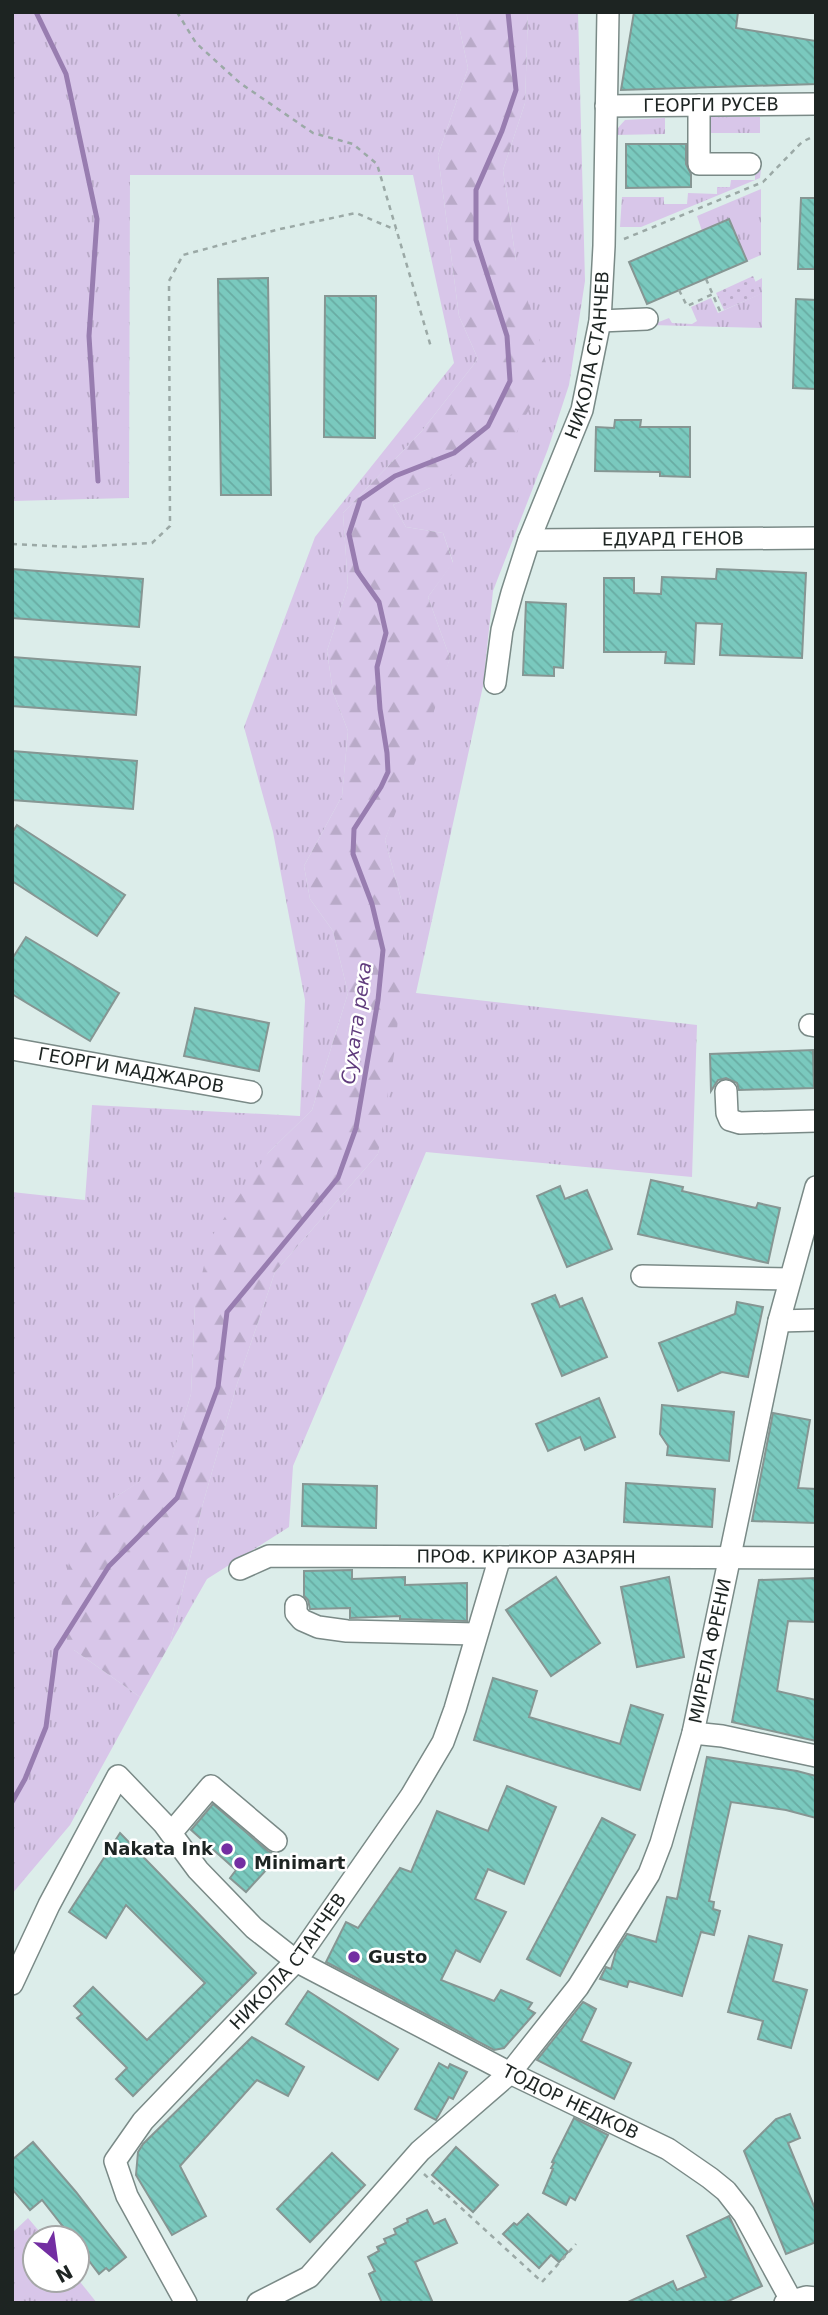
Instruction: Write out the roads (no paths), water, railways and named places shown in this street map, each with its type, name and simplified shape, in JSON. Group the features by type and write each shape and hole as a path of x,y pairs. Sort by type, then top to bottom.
{"street":[{"name":"НИКОЛА СТАНЧЕВ","path":"495,683 502,630 529,540 582,410 600,321 608,12"},
{"name":"ГЕОРГИ РУСЕВ","path":"606,106 816,104"},
{"path":"699,105 699,164 750,164"},
{"path":"600,321 647,318"},
{"name":"ЕДУАРД ГЕНОВ","path":"529,540 816,538"},
{"name":"ГЕОРГИ МАДЖАРОВ","path":"12,1049 251,1092"},
{"path":"726,1091 730,1120 740,1123 816,1121"},
{"name":"МИРЕЛА ФРЕНИ","path":"258,2303 309,2277 420,2151 510,2073 578,1987 649,1874 661,1843 693,1733 779,1321 816,1187"},
{"path":"642,1276 790,1279"},
{"path":"779,1321 816,1321"},
{"name":"ПРОФ. КРИКОР АЗАРЯН","path":"240,1569 269,1556 816,1558"},
{"name":"НИКОЛА СТАНЧЕВ","path":"186,2303 127,2196 115,2161 143,2121 296,1961 411,1796 443,1742 500,1557"},
{"path":"296,1606 296,1613 302,1620 318,1627 347,1631 476,1634"},
{"path":"693,1733 722,1736 816,1756"},
{"name":"ТОДОР НЕДКОВ","path":"12,1984 49,1905 118,1776 171,1833 198,1870 254,1928 296,1961 510,2073 668,2149 710,2178 726,2191 744,2214 788,2301"},
{"path":"171,1833 211,1786 276,1841"},
{"path":"788,2301 816,2298"}],"waterway":[{"path":"36,12 66,74 97,219 89,336 98,481"},
{"name":"Сухата река","path":"12,1802 25,1779 46,1727 56,1650 109,1566 177,1498 218,1387 227,1312 338,1178 356,1128 378,1000 383,950 372,904 353,854 354,829 388,772 377,667 386,633 379,602 357,571 349,534 360,500 395,476 454,453 488,426 510,381 507,336 476,240 476,190 502,131 516,90 508,12"}],"place":[{"name":"Nakata Ink","path":"227,1849"},
{"name":"Minimart","path":"240,1863"},
{"name":"Gusto","path":"354,1957"}]}
